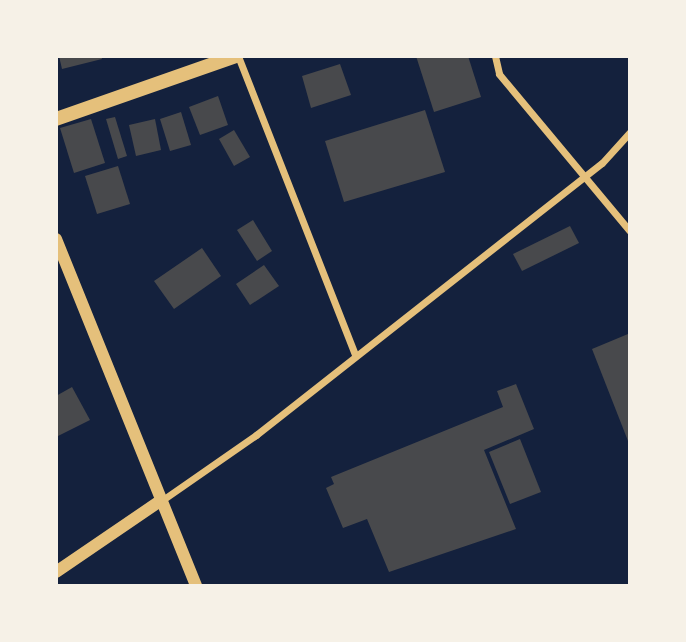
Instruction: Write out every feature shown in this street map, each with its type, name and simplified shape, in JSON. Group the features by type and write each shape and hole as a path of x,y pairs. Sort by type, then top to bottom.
{"main road":[{"path":"56,118 237,56"}],"street":[{"path":"237,56 355,355"},
{"path":"495,56 499,74 630,231"},
{"path":"56,572 160,501 355,355 582,173 602,163 630,132"},
{"path":"56,239 196,586"}],"building":[{"path":"59,56 101,56 102,59 62,69"},
{"path":"416,56 468,56 481,97 434,112"},
{"path":"340,64 351,95 311,108 302,76"},
{"path":"218,96 228,125 200,135 189,107"},
{"path":"425,110 445,172 344,202 325,141"},
{"path":"181,112 191,145 170,151 160,119"},
{"path":"115,117 127,156 118,159 106,119"},
{"path":"91,119 105,163 74,173 60,128"},
{"path":"155,119 161,150 136,156 129,125"},
{"path":"234,130 250,157 234,166 219,139"},
{"path":"118,166 130,204 97,214 85,176"},
{"path":"253,220 272,251 257,261 237,230"},
{"path":"570,226 579,243 522,271 513,254"},
{"path":"202,248 221,276 174,309 154,281"},
{"path":"264,265 279,286 250,305 236,284"},
{"path":"628,334 630,338 630,446 592,349"},
{"path":"516,384 534,429 484,450 516,529 389,572 367,519 343,528 326,488 334,484 331,477 503,407 497,391"},
{"path":"72,387 90,420 56,437 56,396"},
{"path":"520,439 541,492 510,504 489,452"}]}
